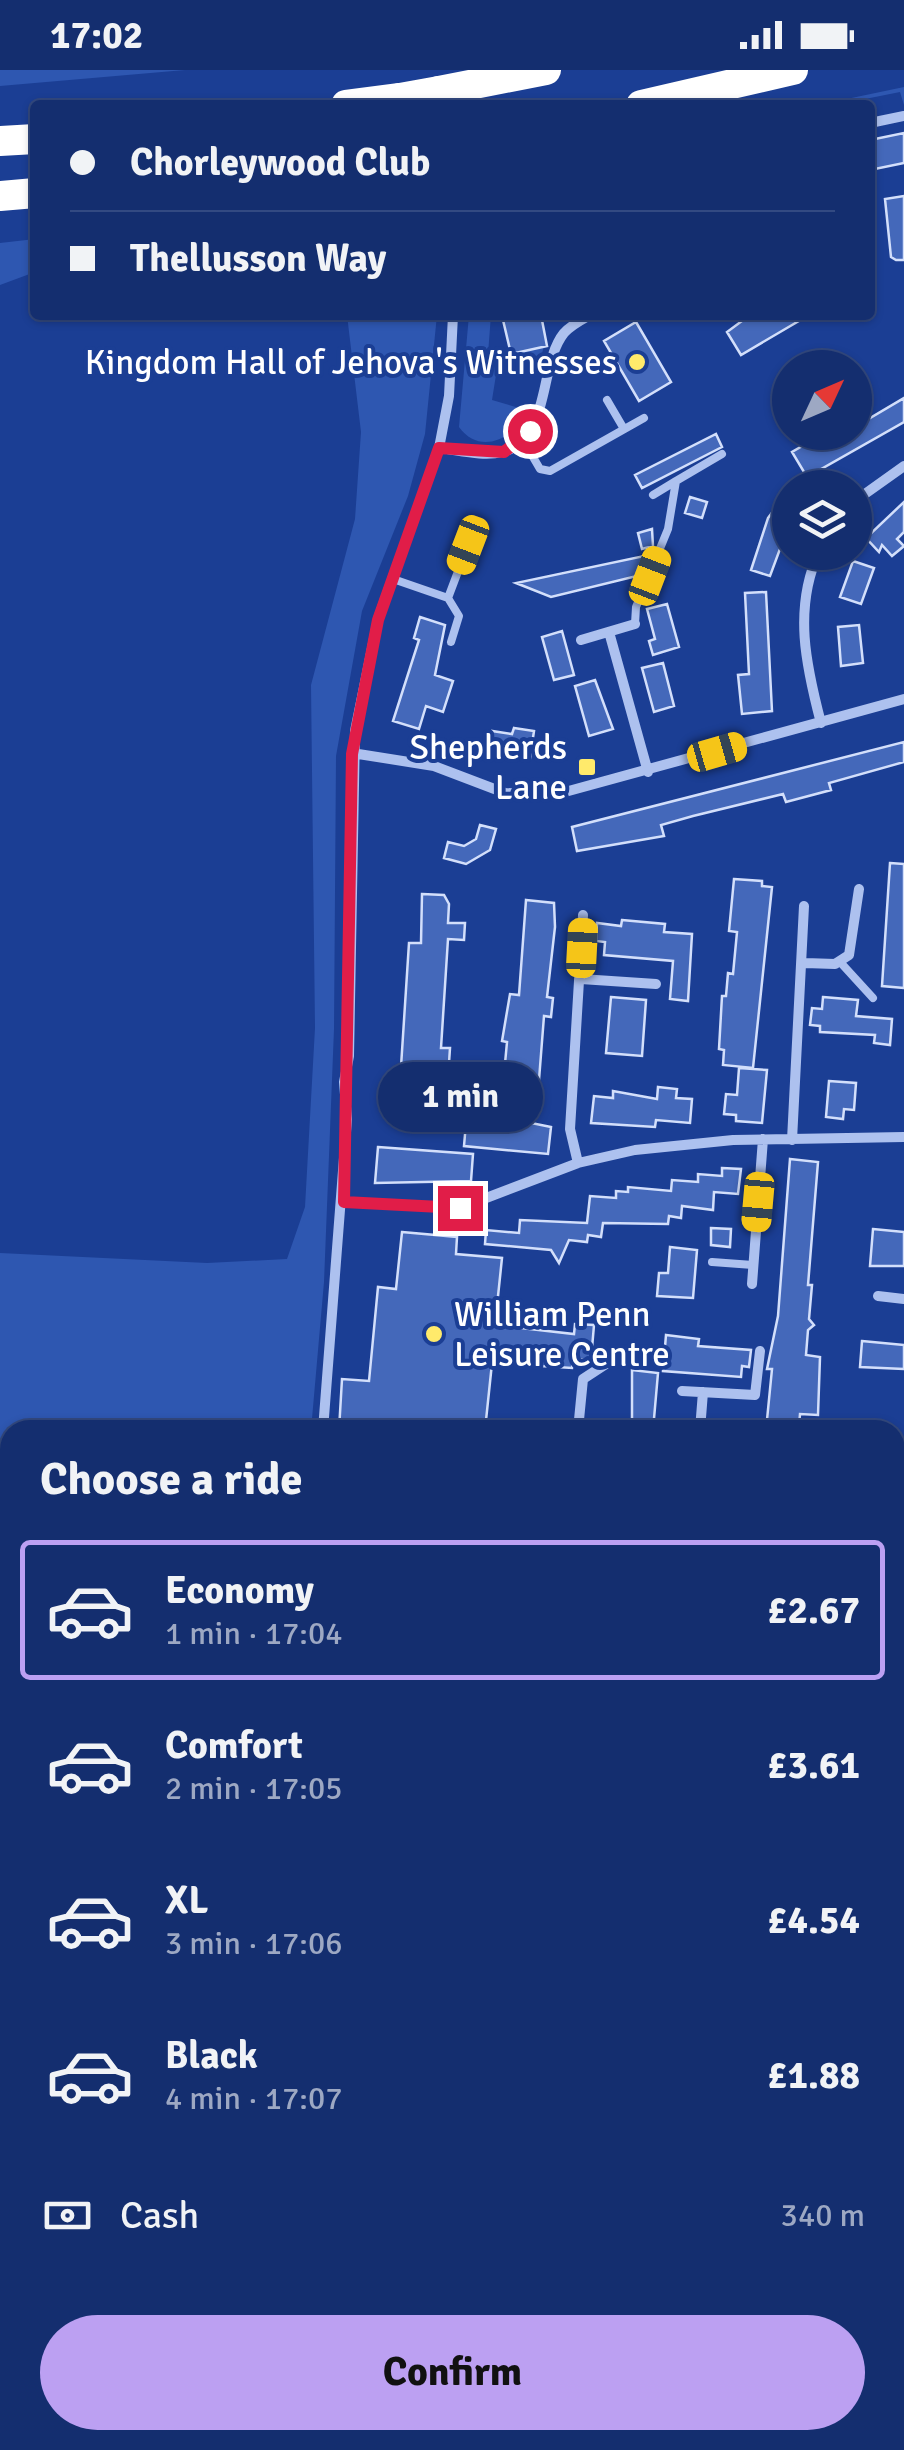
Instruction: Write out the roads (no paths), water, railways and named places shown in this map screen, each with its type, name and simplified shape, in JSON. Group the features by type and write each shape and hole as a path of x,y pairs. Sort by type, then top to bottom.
{"highway":[{"path":"384,100 546,70"},
{"path":"663,100 793,70"},
{"path":"0,142 30,139"},
{"path":"0,196 30,193"}],"street":[{"path":"875,122 904,116"},
{"path":"324,1420 344,1202 352,754 362,710 362,682 439,448 449,396 453,320"},
{"path":"439,448 504,452 523,440 536,418 558,342 581,320"},
{"path":"872,488 904,466"},
{"path":"813,570 803,616 812,690 821,723"},
{"path":"581,640 635,624"},
{"path":"610,632 648,772"},
{"path":"352,754 434,766 476,785 526,796 580,791 904,699"},
{"path":"805,962 841,962 852,948 859,889"},
{"path":"792,1140 805,962 804,906"},
{"path":"578,1163 570,1129 584,916"},
{"path":"580,979 656,984"},
{"path":"344,1202 460,1208 578,1163 635,1150 763,1139 904,1137"},
{"path":"752,1284 763,1139"},
{"path":"878,1296 904,1298"},
{"path":"682,1391 754,1395 760,1351"},
{"path":"579,1420 583,1380 609,1362 627,1360"},
{"path":"701,1420 703,1392"}],"lane":[{"path":"607,400 624,429"},
{"path":"523,440 540,469 550,472 644,418"},
{"path":"653,495 722,454"},
{"path":"635,624 636,608 668,529 676,480"},
{"path":"448,598 468,545"},
{"path":"393,579 448,598 459,616 450,642"},
{"path":"841,962 873,998"},
{"path":"712,1262 753,1266"}],"place":[{"name":"Kingdom Hall of Jehova's Witnesses","path":"637,362"},
{"name":"Shepherds Lane","path":"587,767"},
{"name":"William Penn Leisure Centre","path":"434,1334"}]}
